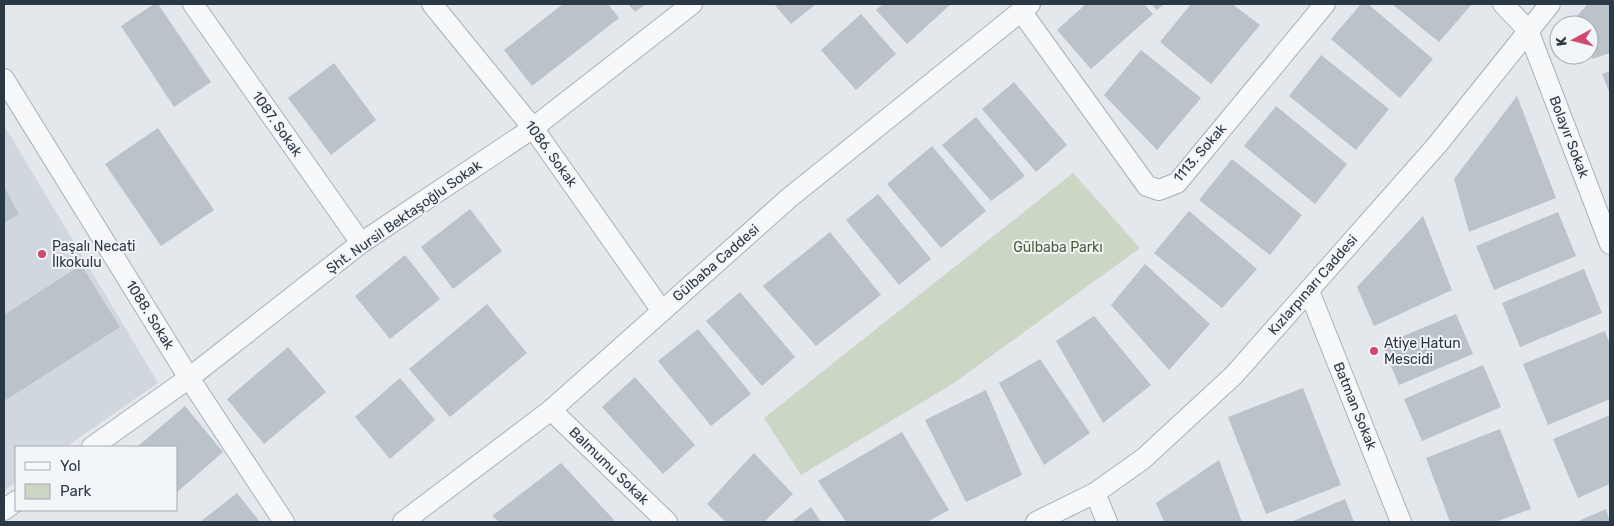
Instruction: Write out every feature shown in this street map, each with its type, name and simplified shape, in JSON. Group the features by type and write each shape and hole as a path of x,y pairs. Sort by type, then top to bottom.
{"street":[{"name":"1087. Sokak","path":"193,4 361,243"},
{"name":"1086. Sokak","path":"432,4 533,128 662,311"},
{"name":"Şht. Nursil Bektaşoğlu Sokak","path":"93,446 189,378 361,243 533,128 692,4"},
{"name":"1113. Sokak","path":"1025,7 1147,186 1159,190 1177,183 1325,4"},
{"path":"1502,4 1528,30"},
{"name":"Kızlarpınarı Caddesi","path":"1036,522 1095,493 1143,459 1234,375 1437,145 1550,4"},
{"name":"Gülbaba Caddesi","path":"403,522 551,410 789,198 1025,7"},
{"name":"Bolayır Sokak","path":"1528,30 1610,244"},
{"name":"1088. Sokak","path":"6,87 189,378 284,522"},
{"name":"Batman Sokak","path":"1308,291 1402,522"},
{"name":"Balmumu Sokak","path":"551,410 667,522"},
{"path":"1095,493 1107,522"},
{"path":"4,510 15,502"}],"shaded area":[{"name":"Paşalı Necati İlkokulu","path":"4,125 158,383 67,446 15,446 15,483 4,491"}],"green space":[{"name":"Gülbaba Parkı","path":"1073,173 1140,248 954,383 801,475 764,418"}],"building":[{"path":"154,4 158,4 211,82 174,107 121,26"},
{"path":"563,4 608,4 619,18 532,86 504,50"},
{"path":"628,4 646,4 635,12"},
{"path":"774,4 816,4 791,24"},
{"path":"883,4 951,4 907,44 876,10"},
{"path":"1086,4 1144,4 1153,14 1091,69 1057,30"},
{"path":"1151,4 1164,4 1157,10"},
{"path":"1191,4 1232,4 1260,25 1211,84 1160,42"},
{"path":"1361,4 1368,4 1433,59 1400,98 1331,39"},
{"path":"1392,4 1472,4 1439,42"},
{"path":"1588,4 1610,4 1610,53 1599,57 1599,15 1578,15"},
{"path":"861,14 896,54 856,90 821,50"},
{"path":"1141,50 1201,98 1157,150 1104,95"},
{"path":"1321,55 1389,109 1356,150 1289,96"},
{"path":"334,63 376,120 331,155 288,98"},
{"path":"1610,71 1610,94 1602,74"},
{"path":"1014,82 1067,145 1036,172 982,109"},
{"path":"1517,96 1556,198 1469,232 1454,179"},
{"path":"1276,106 1347,164 1315,204 1244,146"},
{"path":"976,117 1025,176 991,201 942,145"},
{"path":"158,128 214,210 161,246 105,164"},
{"path":"932,146 986,211 941,248 887,184"},
{"path":"1232,159 1302,215 1270,255 1199,200"},
{"path":"4,187 19,214 4,223"},
{"path":"878,194 931,259 899,285 846,220"},
{"path":"470,209 502,251 453,289 421,247"},
{"path":"1189,211 1257,269 1222,308 1154,253"},
{"path":"1558,212 1576,256 1494,290 1476,246"},
{"path":"1423,216 1452,290 1374,326 1357,287"},
{"path":"830,232 881,295 816,346 763,286"},
{"path":"405,255 440,299 390,339 355,296"},
{"path":"1145,264 1210,324 1169,370 1111,305"},
{"path":"81,265 120,327 4,401 4,315"},
{"path":"1584,269 1602,313 1520,347 1502,303"},
{"path":"740,292 795,357 762,386 706,321"},
{"path":"487,304 527,353 450,417 409,369"},
{"path":"1456,314 1473,354 1399,385 1382,345"},
{"path":"1094,316 1151,385 1103,423 1056,341"},
{"path":"698,329 751,394 711,426 658,361"},
{"path":"1605,331 1610,345 1610,399 1548,425 1523,364"},
{"path":"288,347 326,392 264,444 227,399"},
{"path":"1040,359 1090,433 1044,465 999,383"},
{"path":"1483,365 1501,407 1422,441 1404,399"},
{"path":"635,377 695,445 663,474 602,407"},
{"path":"400,378 435,420 390,459 355,417"},
{"path":"1303,388 1341,485 1266,514 1228,417"},
{"path":"986,390 1022,475 966,502 925,420"},
{"path":"185,406 223,452 178,491 178,446 138,446"},
{"path":"1610,415 1610,484 1578,498 1553,439"},
{"path":"1500,429 1531,509 1495,522 1450,522 1426,458"},
{"path":"902,432 949,510 927,522 846,522 818,481"},
{"path":"754,453 793,494 764,522 726,522 707,504"},
{"path":"1219,460 1242,522 1164,522 1156,503"},
{"path":"561,463 616,522 499,522 492,516"},
{"path":"237,493 260,522 200,522"},
{"path":"1345,499 1354,522 1291,522"},
{"path":"811,507 821,522 791,522"},
{"path":"1606,509 1610,522 1576,522"}],"place":[{"name":"Paşalı Necati İlkokulu","path":"42,254"},
{"name":"Atiye Hatun Mescidi","path":"1374,351"}]}
